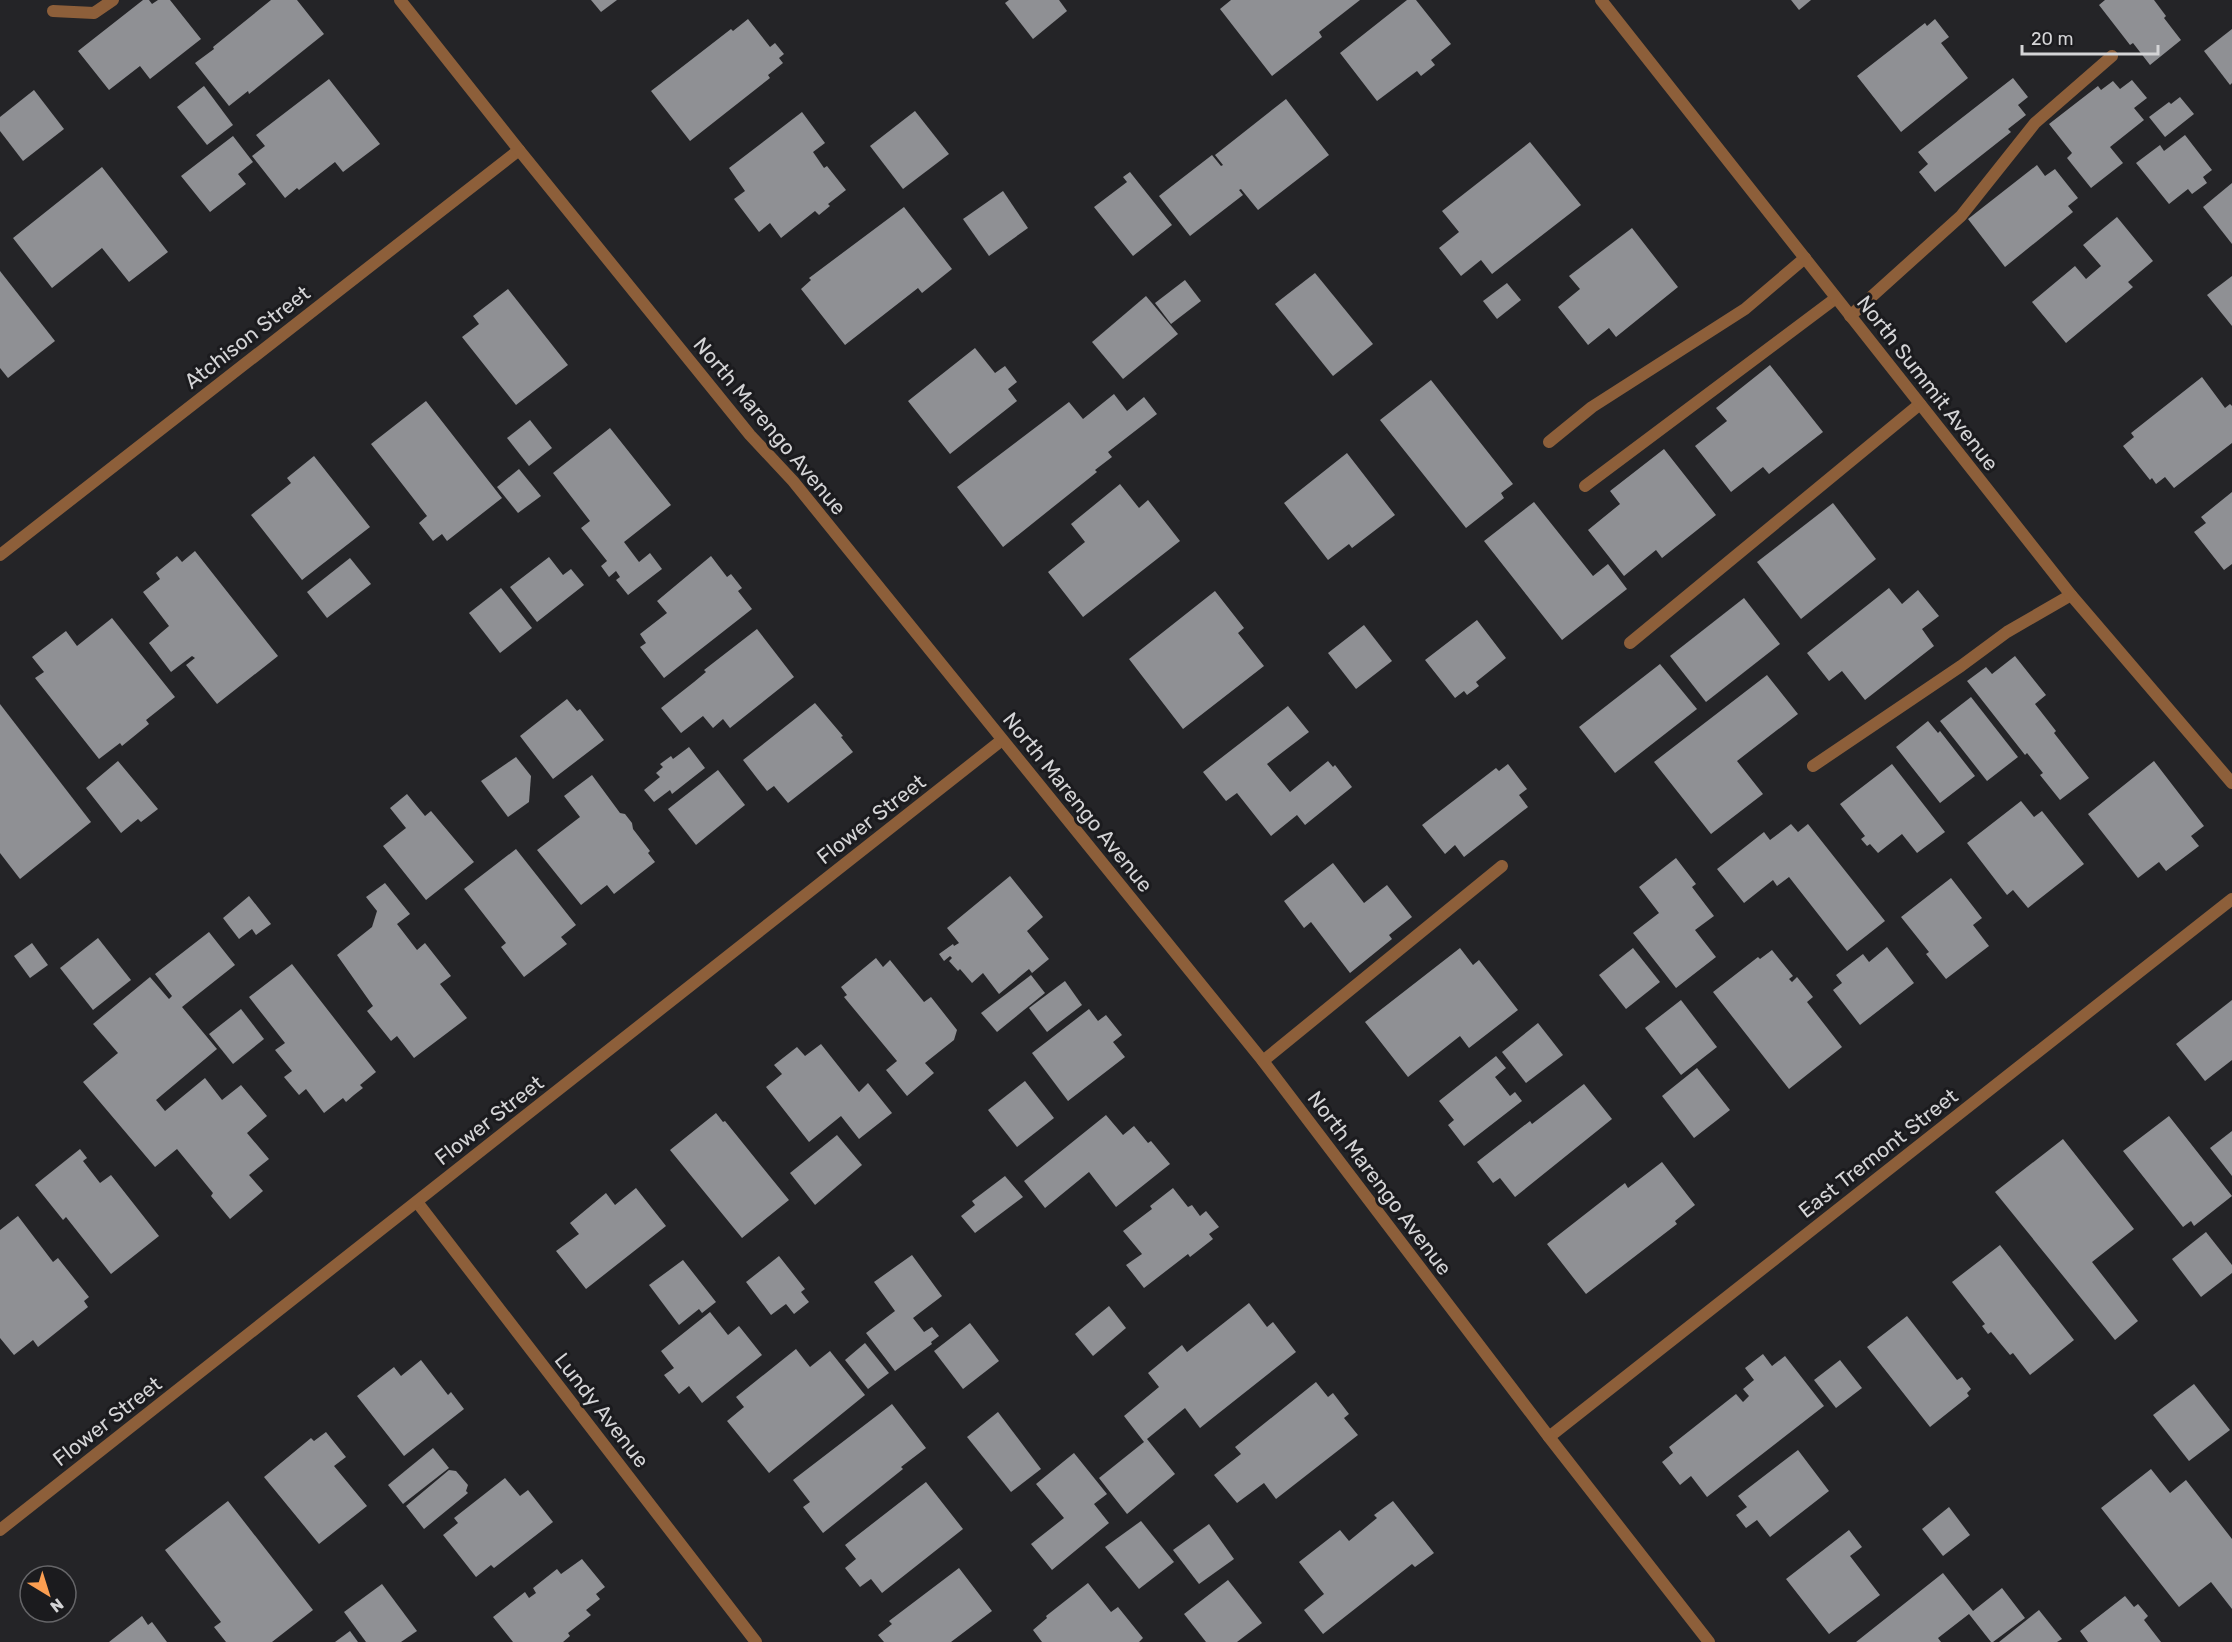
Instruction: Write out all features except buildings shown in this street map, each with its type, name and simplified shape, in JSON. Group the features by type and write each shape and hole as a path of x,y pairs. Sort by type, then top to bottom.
{"street":[{"path":"53,11 94,13 112,0"},
{"name":"North Marengo Avenue","path":"400,0 750,435 800,491 1263,1061 1549,1437 1709,1642"},
{"name":"North Summit Avenue","path":"1601,0 2071,594 2232,783"},
{"path":"1850,316 1961,216 2035,123 2112,56"},
{"name":"Atchison Street","path":"0,555 519,150"},
{"path":"1549,442 1592,407 1745,309 1805,258"},
{"path":"1585,486 1836,298"},
{"path":"1630,643 1920,404"},
{"path":"1813,766 1961,666 2007,632 2071,594"},
{"name":"Flower Street","path":"0,1530 1002,740"},
{"path":"1263,1061 1502,866"},
{"name":"East Tremont Street","path":"1549,1437 2232,899"},
{"name":"Lundy Avenue","path":"417,1202 756,1642"}]}
